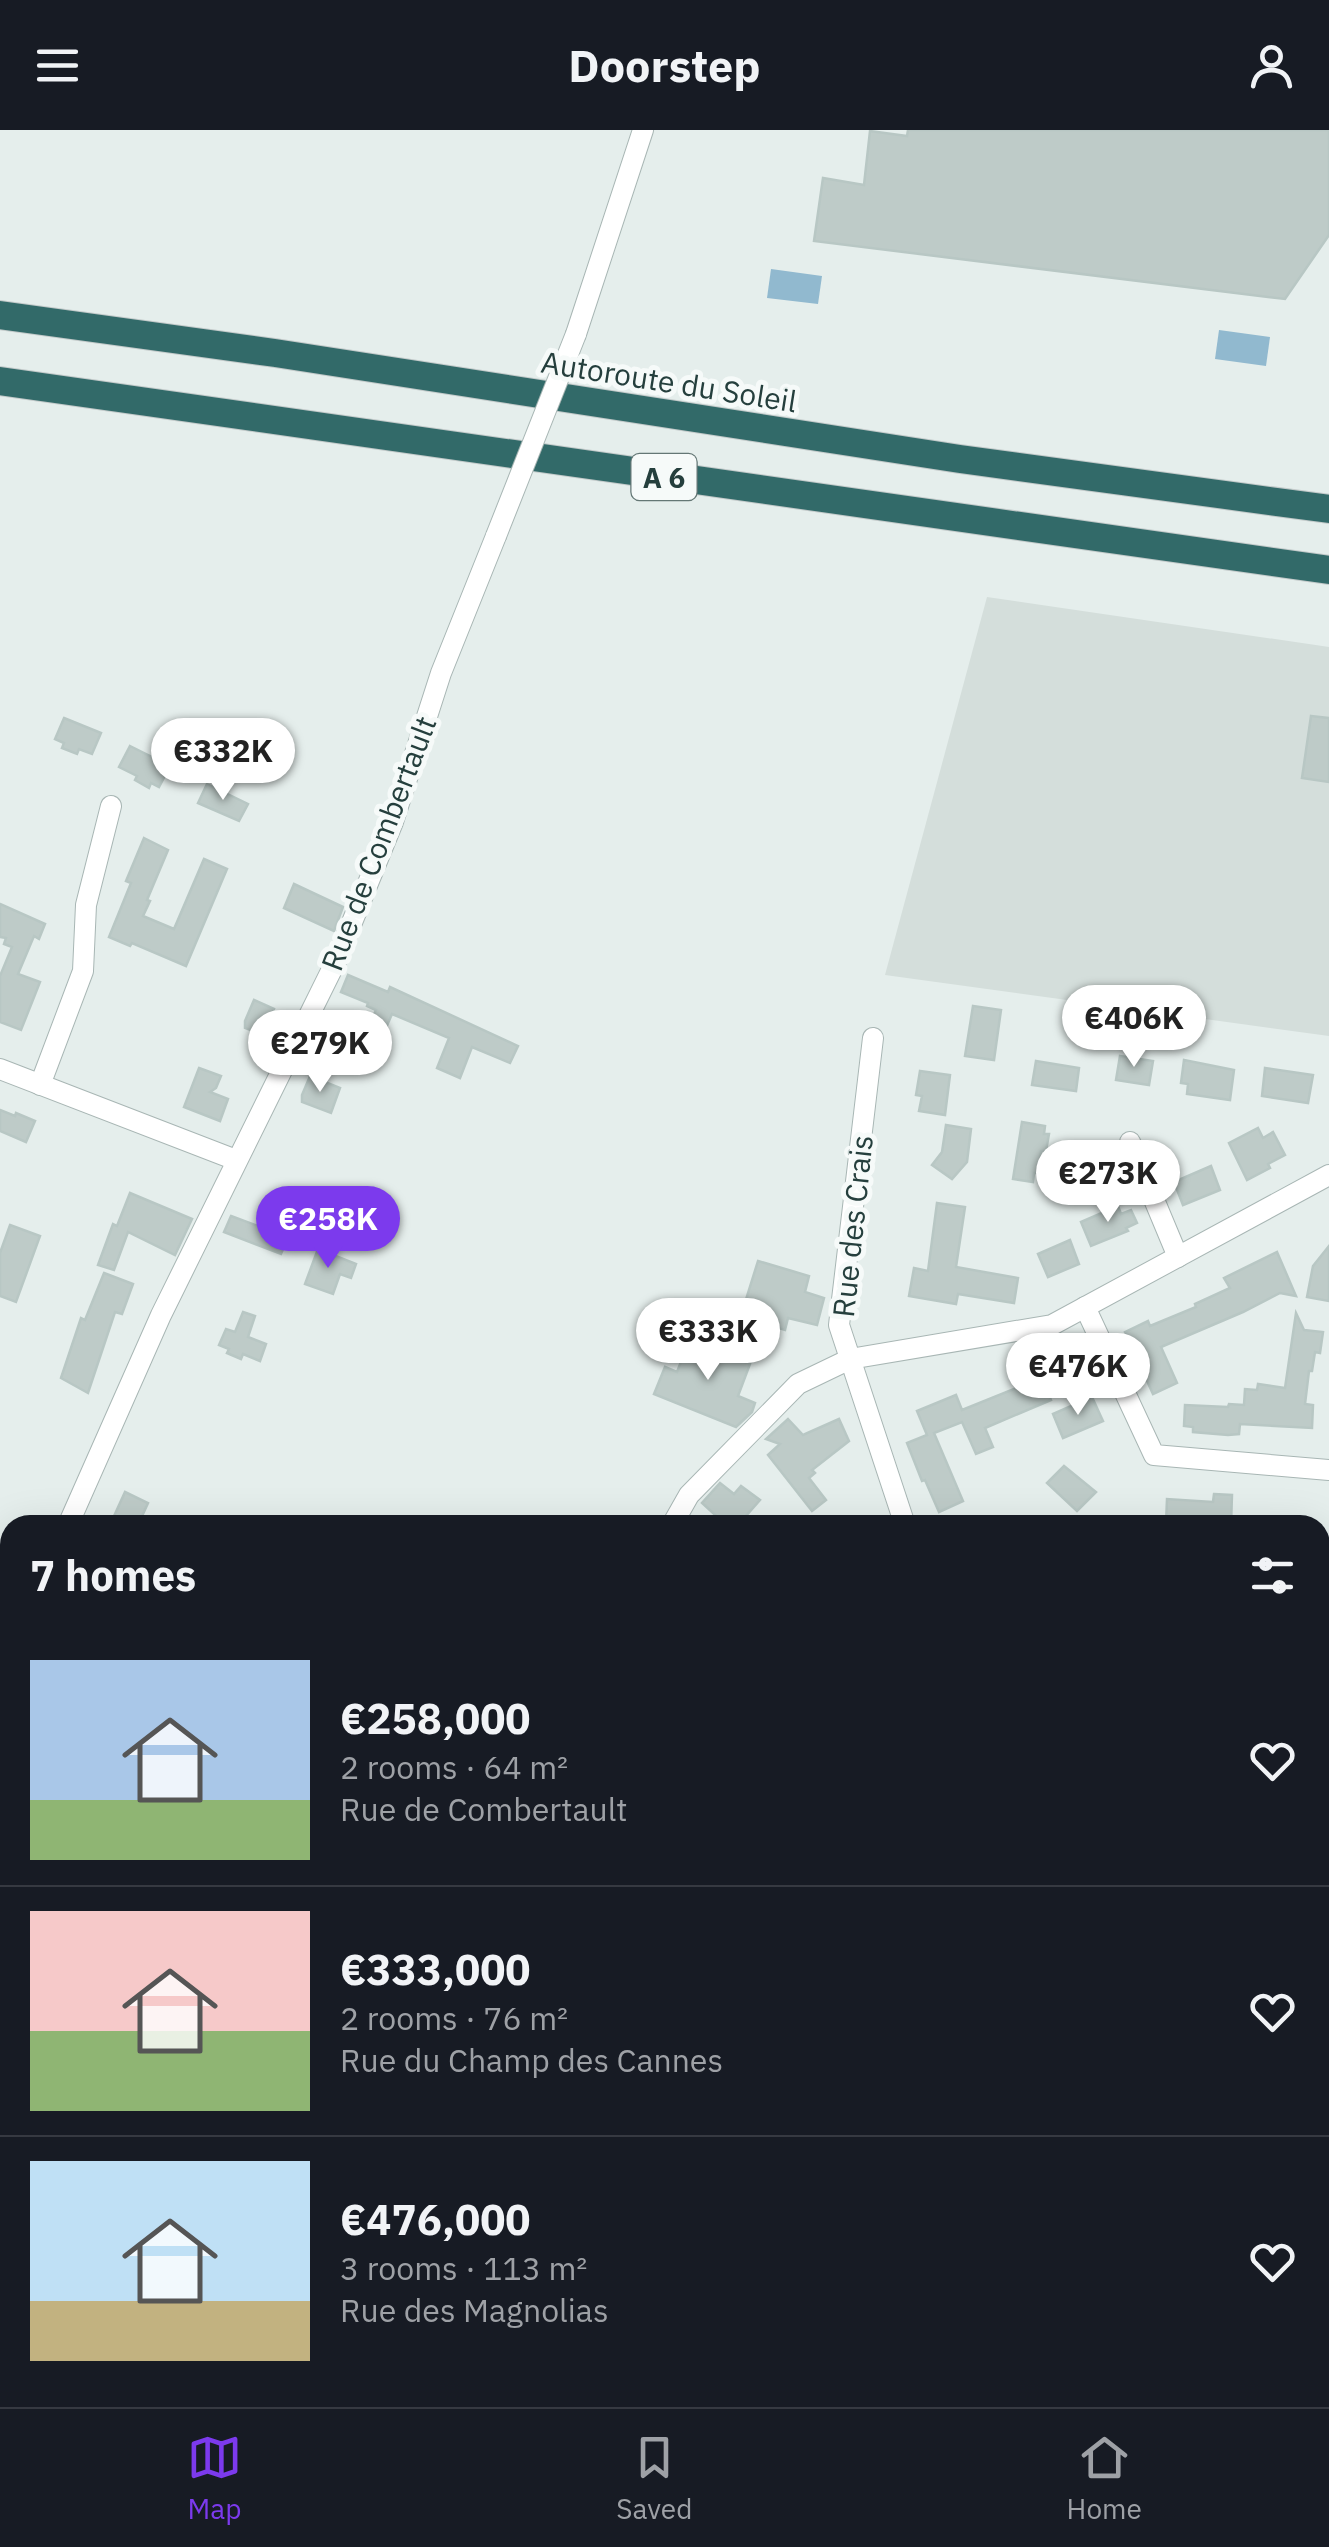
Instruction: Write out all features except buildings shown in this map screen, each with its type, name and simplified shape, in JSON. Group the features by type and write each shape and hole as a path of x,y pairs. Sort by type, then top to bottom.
{"highway":[{"name":"Autoroute du Soleil","path":"0,315 274,353 960,459 1329,509"},
{"name":"A 6","path":"0,382 1329,570"}],"street":[{"name":"Rue de Combertault","path":"72,1515 236,1160 337,959 392,822 442,673 576,334 643,130"},
{"path":"40,1085 83,970 86,905 111,806"},
{"name":"Rue des Crais","path":"873,1038 840,1326 903,1515"},
{"path":"0,1069 236,1160"},
{"path":"1130,1142 1178,1257"},
{"path":"678,1515 689,1495 798,1384 850,1360 1052,1325 1329,1174"},
{"path":"1085,1307 1154,1456 1329,1470"}],"shaded area":[{"path":"987,597 1329,647 1329,1036 885,975"}],"water":[{"path":"771,269 822,276 818,304 767,298"},
{"path":"1219,330 1270,337 1266,366 1215,359"}]}
